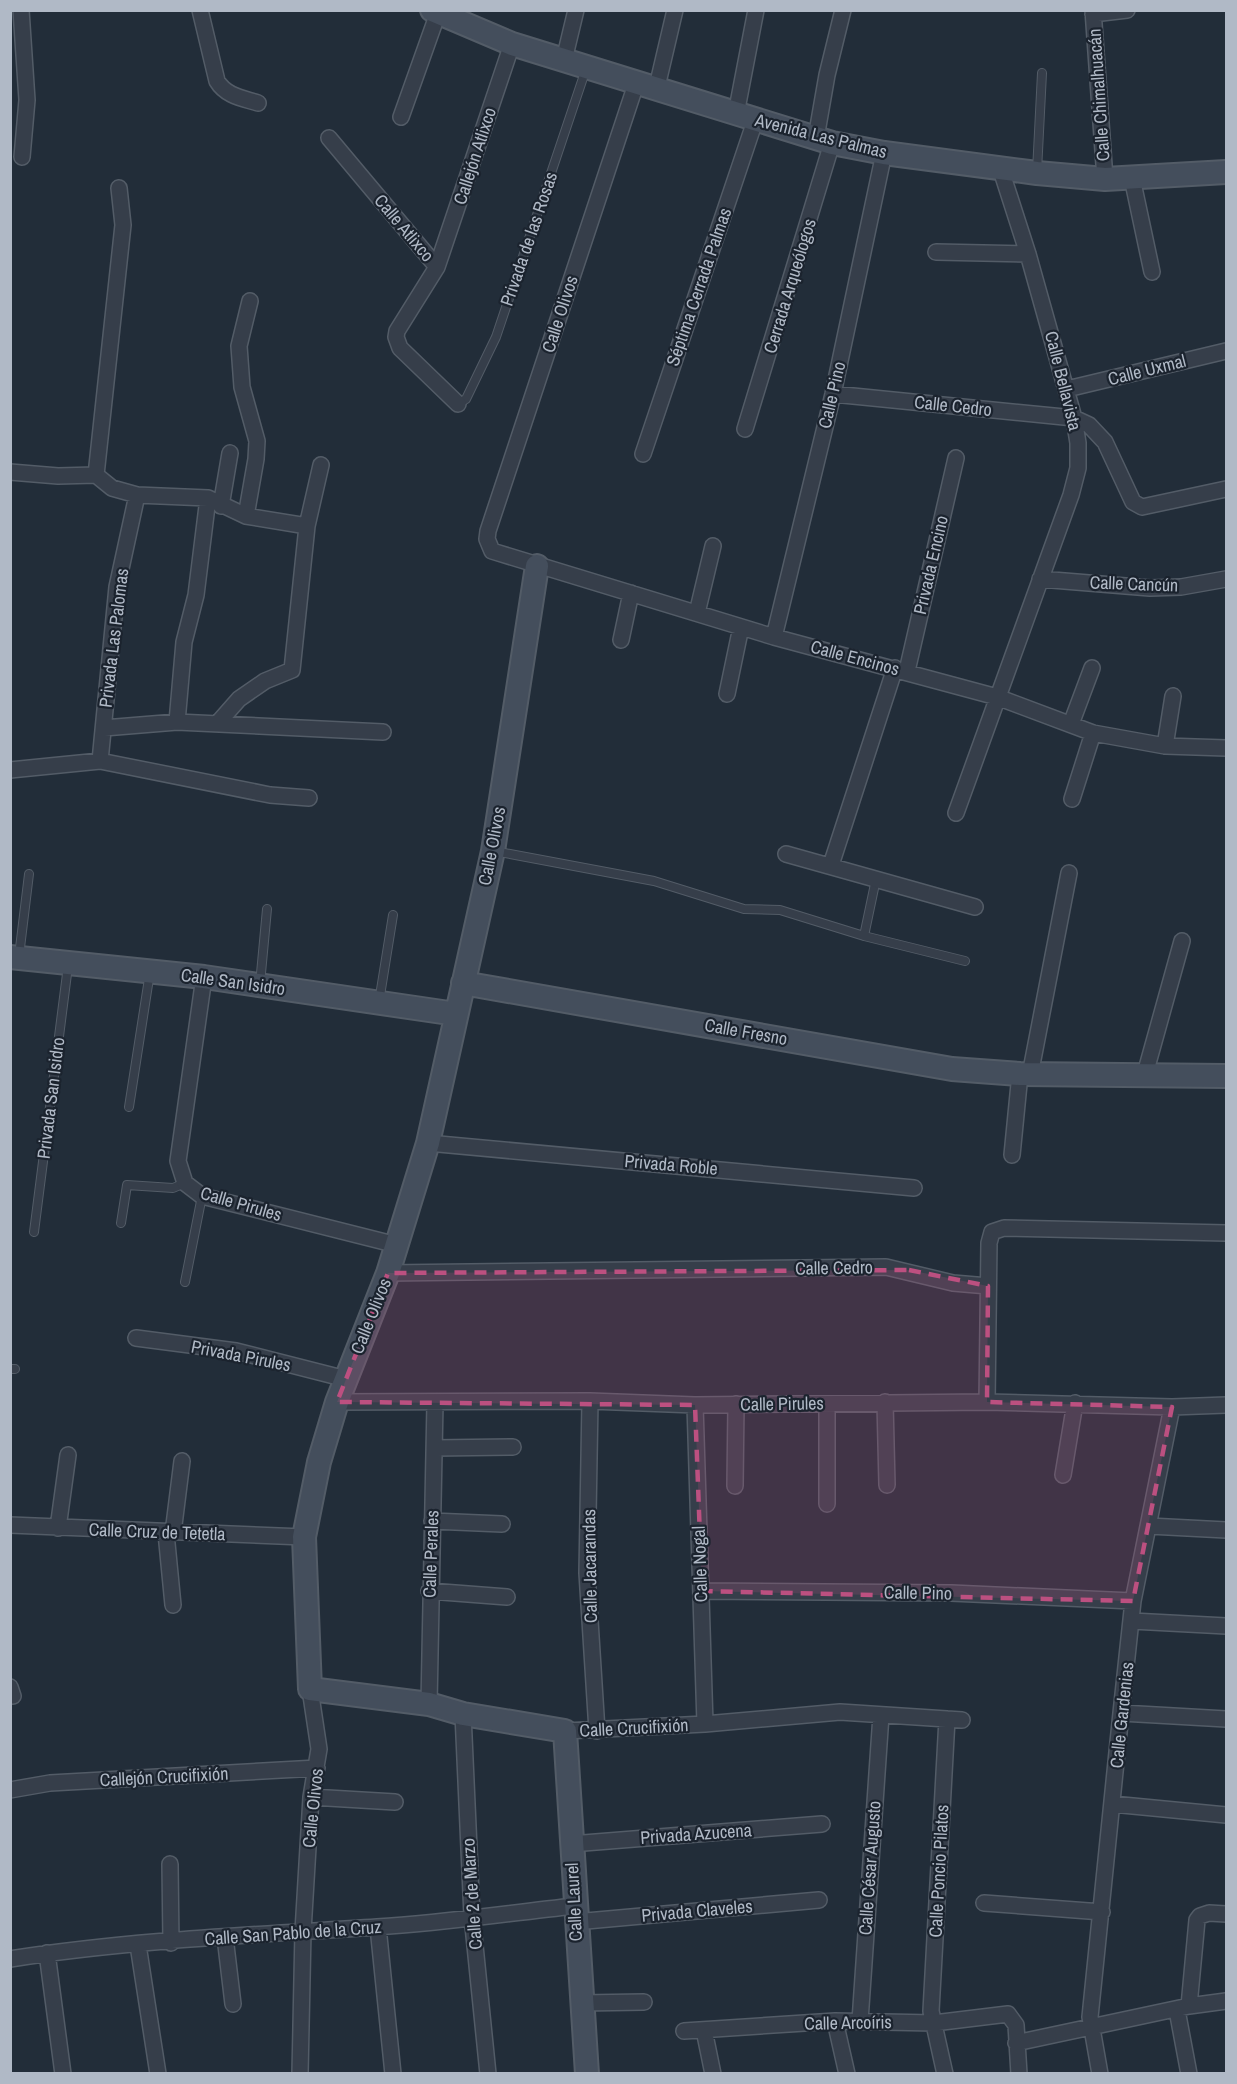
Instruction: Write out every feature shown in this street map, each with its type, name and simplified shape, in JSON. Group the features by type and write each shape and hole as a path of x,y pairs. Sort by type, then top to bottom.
{"street":[{"path":"21,10 27,100 22,157"},
{"path":"200,10 217,81 229,94 258,103"},
{"path":"564,60 576,10"},
{"name":"Calle Olivos","path":"489,545 489,531 675,10"},
{"name":"Séptima Cerrada Palmas","path":"643,454 746,118 756,10"},
{"name":"Cerrada Arqueólogos","path":"745,429 824,140 827,75 843,10"},
{"path":"1093,12 1127,10"},
{"path":"401,117 435,12"},
{"name":"Avenida Las Palmas","path":"435,12 512,44 646,87 824,140 884,153 1037,173 1105,178 1227,172"},
{"name":"Calle Chimalhuacán","path":"1093,12 1105,178"},
{"name":"Callejón Atlixco","path":"437,267 512,44"},
{"path":"10,100 27,100"},
{"name":"Calle Atlixco","path":"328,138 437,267 399,325 396,337 400,348 458,404"},
{"name":"Calle Pino","path":"774,637 833,394 884,153"},
{"name":"Calle Bellavista","path":"997,697 1078,468 1078,443 1067,389 1000,167"},
{"path":"1132,178 1152,272"},
{"path":"96,475 123,225 119,188"},
{"path":"936,252 1028,254"},
{"path":"246,516 257,441 242,387 239,346 250,301"},
{"name":"Calle Uxmal","path":"1067,389 1227,351"},
{"name":"Calle Cedro","path":"833,394 1074,418"},
{"path":"1074,418 1089,425 1105,442 1137,505 1148,506 1227,489"},
{"path":"177,722 184,642 196,595 214,502 230,453"},
{"name":"Privada Encino","path":"831,865 901,670 956,458"},
{"path":"217,724 239,699 265,681 292,669 307,526 321,465"},
{"path":"10,472 58,476 96,475 111,488 137,495 214,502 246,516 307,526"},
{"name":"Privada Las Palomas","path":"100,761 117,587 137,495"},
{"name":"Calle Encinos","path":"489,545 497,554 631,592 774,637 997,697 1093,734 1165,746 1227,748"},
{"path":"697,613 713,546"},
{"name":"Calle Olivos","path":"300,2073 303,1931 311,1797 319,1749 310,1689 304,1537 319,1462 337,1402 388,1273 428,1143 493,851 537,566"},
{"name":"Calle Cancún","path":"1040,579 1150,588 1181,587 1227,579"},
{"path":"621,640 631,592"},
{"path":"727,694 741,627"},
{"path":"1071,724 1092,668"},
{"path":"1165,746 1173,696"},
{"path":"956,813 997,697"},
{"path":"104,728 177,722 383,732"},
{"path":"1072,799 1093,734"},
{"path":"10,770 100,761 270,795 309,798"},
{"path":"786,854 876,877 975,907"},
{"path":"1012,1155 1025,1075 1069,873"},
{"path":"1145,1074 1182,941"},
{"name":"Calle San Isidro","path":"15,957 204,977 456,1014"},
{"name":"Calle Pirules","path":"204,977 178,1161 185,1183 202,1196 397,1245"},
{"name":"Calle Fresno","path":"463,983 952,1069 1025,1075 1227,1076"},
{"name":"Privada Roble","path":"428,1143 914,1188"},
{"path":"987,1402 989,1236 998,1229 1227,1233"},
{"name":"Calle Cedro","path":"388,1273 886,1267 953,1283 988,1286"},
{"name":"Privada Pirules","path":"136,1338 236,1351 346,1379"},
{"name":"Calle Pirules","path":"337,1402 590,1401 695,1405 987,1402 1172,1407 1227,1405"},
{"name":"Calle Jacarandas","path":"590,1401 587,1573 597,1731"},
{"path":"885,1402 887,1485"},
{"name":"Calle Perales","path":"429,1704 429,1591 435,1403"},
{"path":"1063,1475 1075,1403"},
{"path":"735,1486 736,1404"},
{"path":"827,1404 828,1504"},
{"name":"Calle Nogal","path":"695,1405 705,1724"},
{"name":"Calle Gardenias","path":"1100,2073 1090,2017 1133,1601 1172,1407"},
{"path":"435,1448 513,1447"},
{"path":"58,1528 68,1455"},
{"path":"173,1605 169,1533 182,1461"},
{"path":"432,1521 502,1524"},
{"name":"Calle Cruz de Tetetla","path":"10,1525 304,1537"},
{"path":"1149,1526 1227,1530"},
{"path":"429,1591 507,1597"},
{"name":"Calle Pino","path":"702,1591 951,1593 1133,1601"},
{"path":"1132,1622 1227,1626"},
{"name":"Calle Crucifixión","path":"310,1689 429,1704 464,1714 565,1731 705,1724 840,1712 955,1719"},
{"path":"1121,1713 1227,1719"},
{"name":"Calle 2 de Marzo","path":"464,1714 472,1916 488,2073"},
{"name":"Calle César Augusto","path":"860,2021 880,1715"},
{"name":"Calle Poncio Pilatos","path":"945,2073 932,2011 955,1719"},
{"name":"Calle Laurel","path":"565,1731 587,2073"},
{"name":"Callejón Crucifixión","path":"10,1790 50,1783 317,1768"},
{"path":"311,1797 395,1802"},
{"path":"1112,1804 1227,1815"},
{"name":"Privada Azucena","path":"571,1844 822,1824"},
{"path":"170,1864 171,1943"},
{"name":"Privada Claveles","path":"575,1914 819,1900"},
{"path":"984,1903 1102,1912"},
{"path":"1189,2073 1183,2008 1196,1924 1200,1916 1209,1912 1227,1914"},
{"name":"Calle San Pablo de la Cruz","path":"10,1959 47,1953 225,1937 378,1927 472,1916 575,1914"},
{"path":"378,1927 393,2073"},
{"path":"225,1937 233,2004"},
{"path":"138,1946 158,2073"},
{"path":"47,1953 63,2073"},
{"path":"1019,2073 1016,2043 1092,2026 1227,2001"},
{"path":"581,2003 644,2002"},
{"name":"Calle Arcoíris","path":"684,2031 835,2021 934,2023 1012,2016 1016,2025 1016,2043"},
{"path":"835,2021 847,2073"},
{"path":"704,2030 713,2073"}],"lane":[{"name":"Privada de las Rosas","path":"458,404 466,399 496,337 587,67"},
{"path":"1037,173 1042,73"},
{"path":"493,851 654,881 744,909 780,910 864,936 965,961"},
{"path":"15,957 29,874"},
{"path":"864,936 876,877"},
{"path":"260,986 267,909"},
{"path":"378,1003 393,915"},
{"name":"Privada San Isidro","path":"34,1232 68,963"},
{"path":"129,1107 150,971"},
{"path":"121,1223 127,1185 173,1188 185,1183"},
{"path":"184,1282 202,1196"}],"highlighted area":[{"path":"909,1270 988,1286 987,1402 1172,1407 1133,1601 702,1591 695,1405 337,1402 388,1273"}]}
